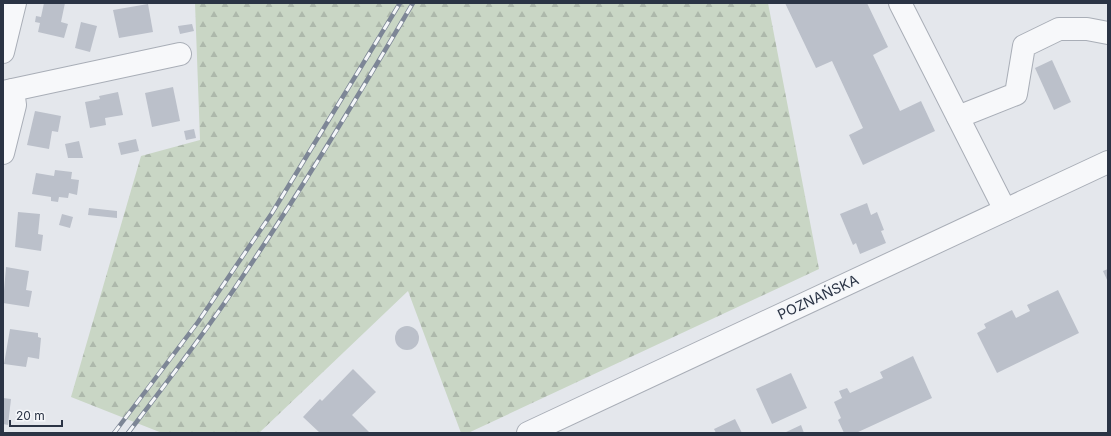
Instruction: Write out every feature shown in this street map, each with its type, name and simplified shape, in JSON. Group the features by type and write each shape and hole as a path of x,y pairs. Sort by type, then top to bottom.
{"street":[{"path":"3,52 15,3"},
{"path":"900,3 1005,210"},
{"path":"958,118 1016,94 1024,46 1059,29 1087,29 1108,33"},
{"path":"3,153 15,105 8,91 180,54"},
{"name":"POZNAŃSKA","path":"528,433 1108,162"}],"green space":[{"path":"195,3 768,3 819,269 468,433 461,433 408,291 259,433 162,433 71,397 141,156 200,140"}],"building":[{"path":"44,3 65,3 61,22 68,24 64,38 38,32 40,23 35,22 36,16 41,17"},
{"path":"785,3 867,3 888,47 873,55 900,111 921,101 935,131 863,165 849,135 863,128 832,61 816,68"},
{"path":"148,4 153,32 119,38 113,10"},
{"path":"81,22 97,26 90,52 75,48"},
{"path":"192,24 194,31 180,34 178,26"},
{"path":"1052,60 1071,102 1054,110 1035,68"},
{"path":"173,87 180,121 152,127 145,93"},
{"path":"118,92 123,115 105,118 106,125 90,128 85,102 100,99 99,96"},
{"path":"35,111 61,116 58,132 52,131 49,149 27,145"},
{"path":"194,129 196,138 186,140 184,131"},
{"path":"136,139 139,151 121,155 118,143"},
{"path":"79,141 83,158 68,158 65,144"},
{"path":"55,170 72,172 71,179 79,180 77,195 69,193 68,198 59,197 58,202 51,201 51,197 32,194 36,173 54,176"},
{"path":"867,203 871,215 877,212 884,230 881,231 886,243 860,254 856,243 853,245 840,214"},
{"path":"89,208 117,211 117,218 88,215"},
{"path":"18,212 40,214 38,234 43,235 41,251 15,247"},
{"path":"62,214 73,217 70,228 59,225"},
{"path":"6,267 29,271 26,290 32,291 29,307 3,303"},
{"path":"1108,269 1108,282 1103,271"},
{"path":"1058,290 1079,333 997,373 977,333 986,328 984,324 1012,310 1016,318 1030,311 1027,305"},
{"path":"407,326 416,329 419,338 416,347 407,350 398,347 395,338 398,329"},
{"path":"10,329 38,333 38,337 41,338 39,359 28,357 26,367 4,364"},
{"path":"913,356 932,398 856,433 844,433 838,420 841,418 834,402 842,398 839,391 847,388 850,393 883,378 880,372"},
{"path":"353,369 376,392 352,415 370,433 320,433 303,417 320,399 322,401"},
{"path":"791,373 807,408 772,424 756,389"},
{"path":"3,398 11,399 8,425 3,424"},
{"path":"735,419 742,433 716,433 714,429"},
{"path":"801,425 804,433 784,433"}],"railway":[{"path":"114,433 198,322 272,213 400,3"},
{"path":"128,433 204,332 269,237 332,138 413,3"}]}
